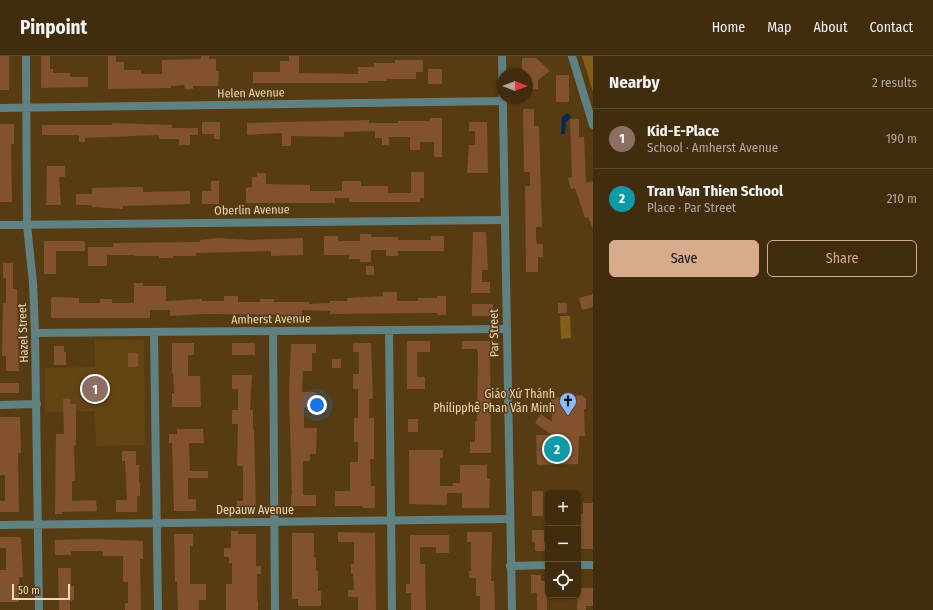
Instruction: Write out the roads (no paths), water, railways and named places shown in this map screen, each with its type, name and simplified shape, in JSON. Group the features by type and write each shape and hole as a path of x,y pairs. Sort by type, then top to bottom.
{"street":[{"name":"Hazel Street","path":"26,56 28,108 27,224 33,284 35,333 40,610"},
{"name":"Par Street","path":"502,56 502,68"},
{"path":"572,56 593,125"},
{"name":"Helen Avenue","path":"0,108 497,101"},
{"name":"Par Street","path":"503,104 510,566 512,610"},
{"name":"Oberlin Avenue","path":"0,225 505,220"},
{"name":"Amherst Avenue","path":"35,333 506,329"},
{"path":"390,330 392,610"},
{"path":"273,331 275,610"},
{"path":"154,333 158,610"},
{"path":"0,405 37,404"},
{"name":"Depauw Avenue","path":"0,525 274,523 510,519"},
{"path":"510,566 545,565"},
{"path":"581,565 593,565"}],"water":[{"path":"568,113 571,117 566,122 565,134 561,134 562,117"}],"place":[{"name":"Kid-E-Place","path":"95,389"},
{"name":"Giáo Xứ Thánh Philipphê Phan Văn Minh","path":"568,416"},
{"name":"Tran Van Thien School","path":"557,449"}]}
